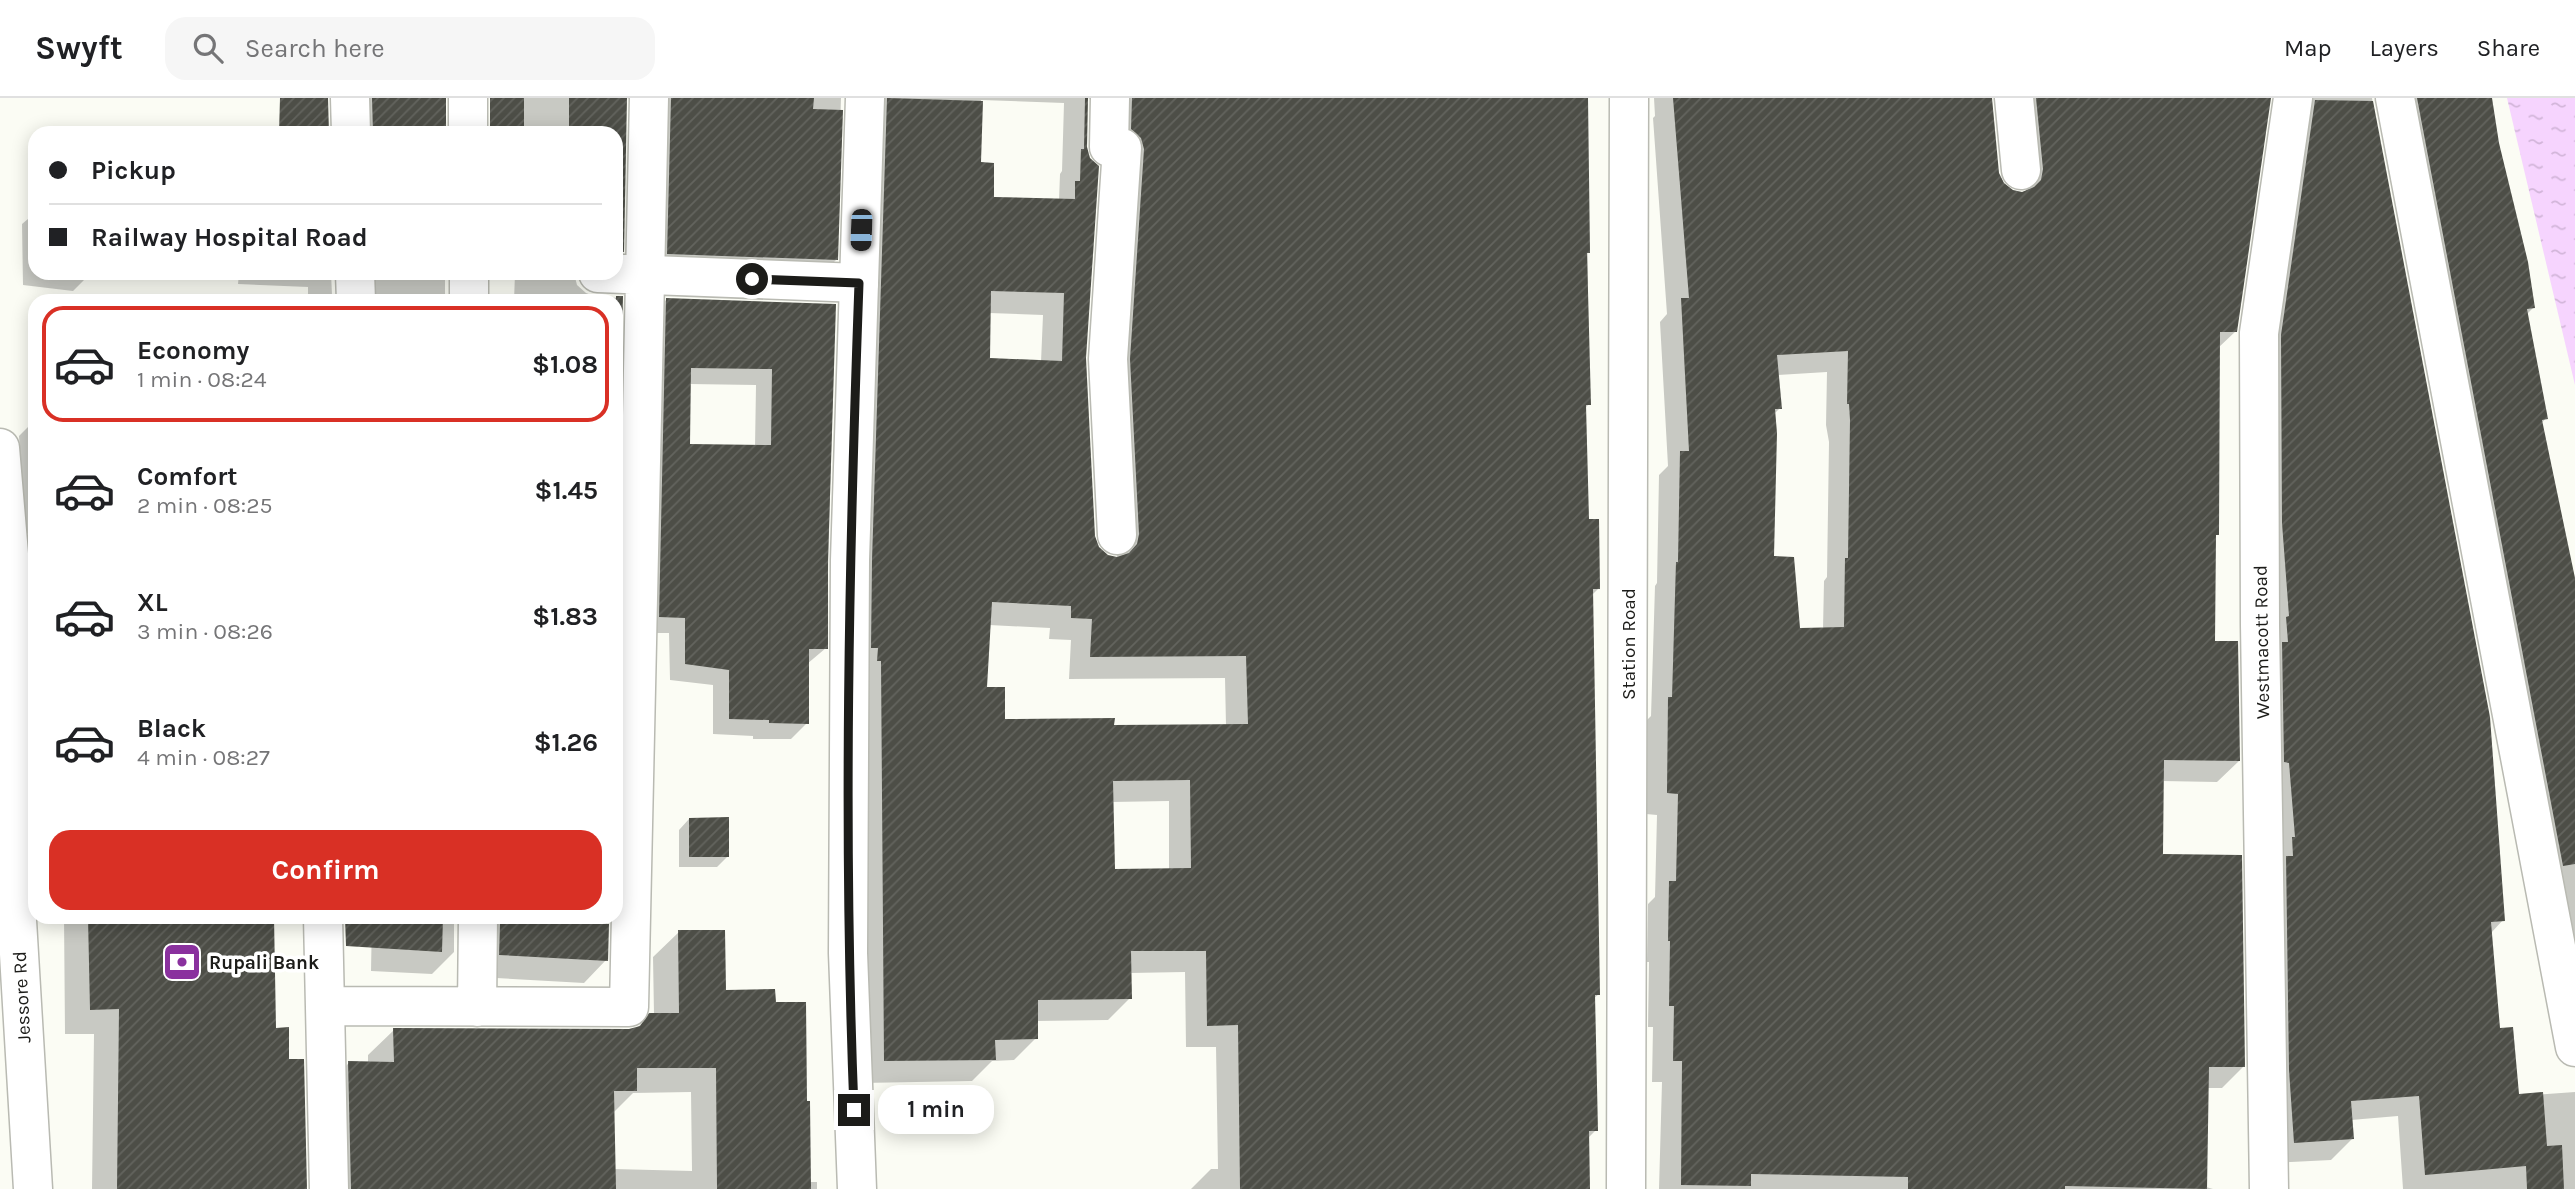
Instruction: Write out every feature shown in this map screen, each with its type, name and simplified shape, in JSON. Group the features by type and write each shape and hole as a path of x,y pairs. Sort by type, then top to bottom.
{"main road":[{"path":"350,98 351,126"},
{"path":"468,98 468,126"},
{"path":"325,1006 629,1007 649,98"},
{"path":"857,1189 848,926 850,560 865,98"},
{"path":"1110,98 1110,147 1122,148 1108,359 1117,535"},
{"name":"Station Road","path":"1626,1189 1629,98"},
{"path":"2014,98 2021,170"},
{"name":"Westmacott Road","path":"2269,1189 2260,611 2259,333 2292,98"},
{"path":"2395,98 2575,1047"},
{"path":"623,274 859,283"},
{"name":"Jessore Rd","path":"0,448 10,803 33,1189"},
{"path":"323,924 329,1189"},
{"path":"477,1007 478,924"}],"water":[{"path":"2507,98 2575,98 2575,385"}],"building":[{"path":"280,98 328,98 329,126 279,126"},
{"path":"372,98 446,98 446,126 373,126"},
{"path":"490,98 524,98 524,126 490,126"},
{"path":"569,98 627,98 624,252 623,126 569,126"},
{"path":"671,98 814,98 813,109 843,110 838,260 667,254"},
{"path":"887,98 983,101 981,162 994,163 994,197 1075,199 1075,181 1080,181 1081,149 1084,149 1085,98 1088,98 1087,147 1090,158 1099,166 1086,358 1095,536 1099,547 1108,555 1117,557 1129,553 1137,544 1139,534 1130,359 1144,149 1141,138 1131,129 1132,98 1588,98 1590,253 1587,253 1591,405 1586,405 1589,519 1599,519 1600,589 1593,589 1600,995 1595,995 1598,1131 1589,1131 1590,1189 1240,1189 1238,1025 1207,1026 1206,951 1131,951 1132,999 1038,1000 1038,1039 995,1040 996,1060 884,1061 881,661 877,661 878,648 871,648","holes":["991,291 1064,293 1062,361 990,358","992,602 1071,606 1071,618 1092,619 1090,657 1246,656 1248,724 1114,725 1115,718 1005,719 1005,687 987,687","1190,780 1191,868 1115,869 1113,781"]},
{"path":"1673,98 1992,98 1999,173 2004,183 2013,190 2022,192 2034,187 2041,180 2043,169 2036,98 2271,98 2237,332 2220,332 2219,535 2216,535 2215,641 2238,641 2240,761 2164,760 2163,854 2242,855 2245,1067 2209,1067 2207,1189 2065,1186 2065,1189 1908,1189 1908,1177 1751,1174 1751,1186 1681,1185 1682,1061 1673,1061 1674,1006 1669,1006 1668,941 1669,881 1676,881 1678,794 1667,793 1668,697 1672,697 1680,451 1689,451 1681,298 1689,298","holes":["1848,351 1847,404 1850,420 1844,627 1800,628 1794,557 1774,556 1777,433 1775,409 1782,409 1777,355"]},
{"path":"2417,98 2492,98 2499,143 2528,262 2535,308 2527,309 2548,419 2542,420 2575,578 2575,864 2563,866"},
{"path":"2315,100 2373,101 2490,717 2505,921 2491,922 2500,1028 2513,1027 2519,1094 2543,1092 2547,1146 2562,1145 2564,1189 2527,1189 2526,1166 2425,1175 2419,1096 2351,1101 2354,1139 2294,1143 2289,1070 2286,856 2293,856 2292,837 2295,837 2289,763 2284,762 2282,642 2288,642 2286,617 2289,616 2282,523 2281,335"},
{"path":"666,298 836,304 828,649 809,649 809,724 729,719 729,670 685,664 685,618 659,617","holes":["691,368 772,369 771,445 690,444"]},
{"path":"729,817 729,857 689,857 689,818"},
{"path":"88,924 274,924 276,1028 289,1027 289,1059 304,1059 307,1189 117,1189 119,1009 90,1010"},
{"path":"345,924 443,924 442,952 346,946"},
{"path":"500,924 609,924 608,961 499,955"},
{"path":"678,930 725,930 726,990 775,989 776,1002 806,1002 811,1189 717,1189 716,1068 637,1068 637,1091 614,1091 616,1189 351,1189 348,1061 394,1062 393,1028 629,1029 640,1026 649,1013 679,1013"}],"place":[{"name":"Rupali Bank","path":"182,962"}],"route":[{"path":"752,279 859,283 849,586 848,953 854,1110"}]}
